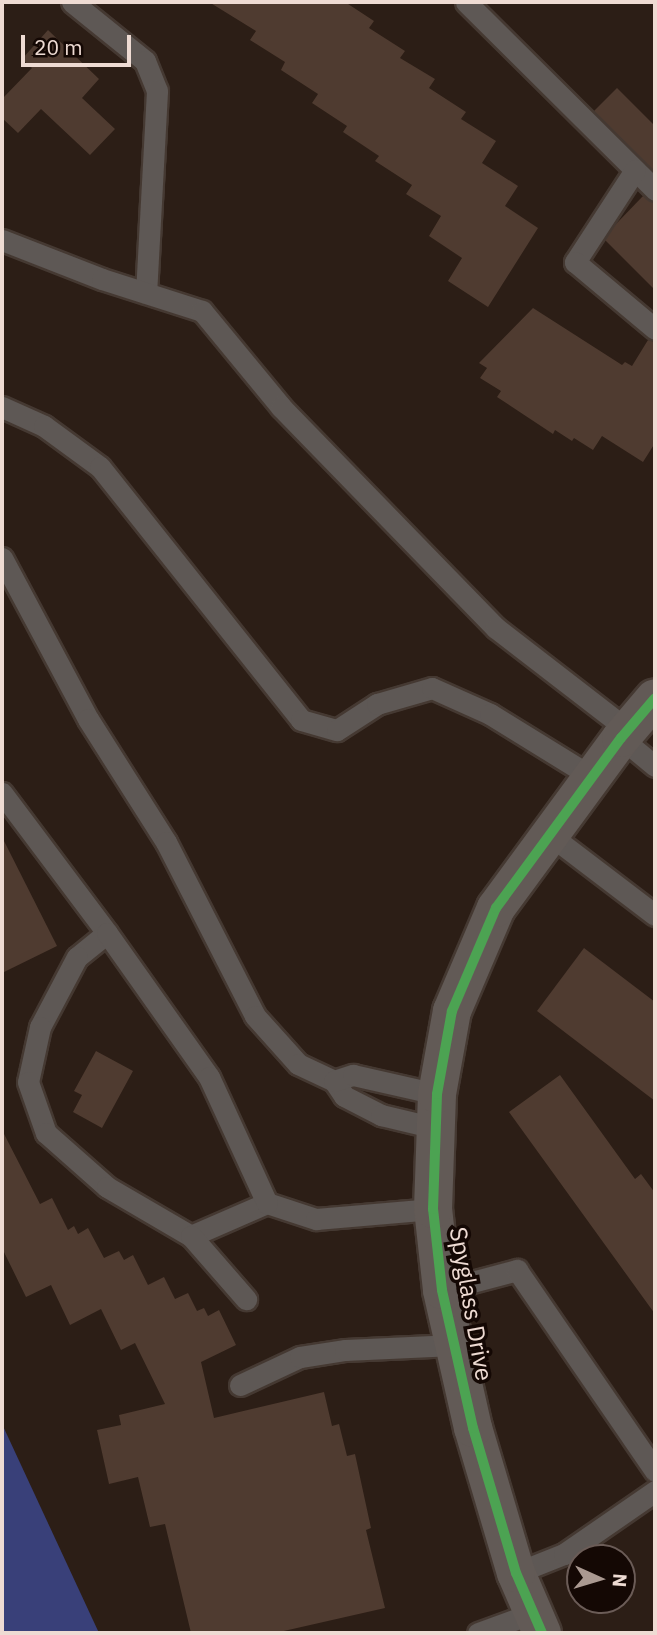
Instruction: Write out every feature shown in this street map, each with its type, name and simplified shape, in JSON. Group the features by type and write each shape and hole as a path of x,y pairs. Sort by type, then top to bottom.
{"street":[{"name":"Spyglass Drive","path":"538,1623 516,1573 473,1428 442,1290 433,1209 436,1111 452,1011 496,908 625,734 655,698"}],"lane":[{"path":"72,2 145,61 157,91 146,293"},
{"path":"466,2 655,190"},
{"path":"635,170 576,262 655,329"},
{"path":"2,240 202,311 281,407 496,628 625,734 655,766"},
{"path":"2,407 44,426 100,467 301,720 337,730 377,704 432,688 490,714 592,778"},
{"path":"2,558 88,719 166,842 255,1016 298,1064 334,1081 344,1096 381,1115 436,1111"},
{"path":"2,793 107,933 209,1077 267,1203"},
{"path":"550,835 655,915"},
{"path":"107,933 77,957 40,1027 28,1082 46,1133 107,1187 191,1236 246,1299"},
{"path":"334,1081 353,1074 436,1111"},
{"path":"191,1236 267,1203 316,1219 433,1209"},
{"path":"442,1290 517,1270 655,1471"},
{"path":"240,1385 300,1357 345,1350 454,1345"},
{"path":"516,1573 564,1553 655,1491"},
{"path":"478,1633 538,1623"}],"shaded area":[{"path":"2,1424 99,1633 2,1633"}],"building":[{"path":"209,2 345,2 374,21 369,28 405,51 400,58 435,79 429,88 466,112 461,119 496,141 482,163 518,186 505,206 538,228 488,307 448,281 462,258 429,236 441,216 406,194 412,185 375,161 379,156 343,132 347,126 312,103 318,94 281,70 285,62 250,40 256,31"},
{"path":"48,30 99,79 82,98 115,129 90,155 41,109 18,133 2,118 2,99 32,68 22,59"},
{"path":"617,88 655,126 655,172 594,111"},
{"path":"643,196 655,203 655,290 605,240 615,225"},
{"path":"533,308 622,365 625,362 632,366 648,340 655,342 655,443 643,462 602,436 593,450 555,430 553,434 497,397 501,391 480,378 487,368 479,363"},
{"path":"2,837 57,946 2,973"},
{"path":"584,948 655,1002 655,1101 537,1011"},
{"path":"96,1051 133,1071 102,1128 73,1112 82,1095 74,1091"},
{"path":"560,1075 635,1179 641,1174 655,1193 655,1314 509,1112"},
{"path":"2,1130 40,1204 52,1198 68,1230 74,1226 78,1234 88,1228 104,1258 119,1251 124,1260 133,1255 148,1285 164,1277 175,1299 188,1293 197,1311 204,1308 208,1316 219,1310 236,1345 201,1362 214,1418 324,1392 332,1426 339,1424 347,1456 355,1454 371,1528 366,1530 385,1608 275,1633 191,1633 165,1524 150,1527 138,1477 109,1484 97,1430 121,1425 119,1415 165,1404 135,1343 121,1350 101,1309 70,1325 51,1285 26,1297 2,1248"}],"cycle path":[{"path":"542,1633 516,1573 473,1428 442,1290 433,1209 437,1094 452,1011 496,908 621,738 655,698"}]}
